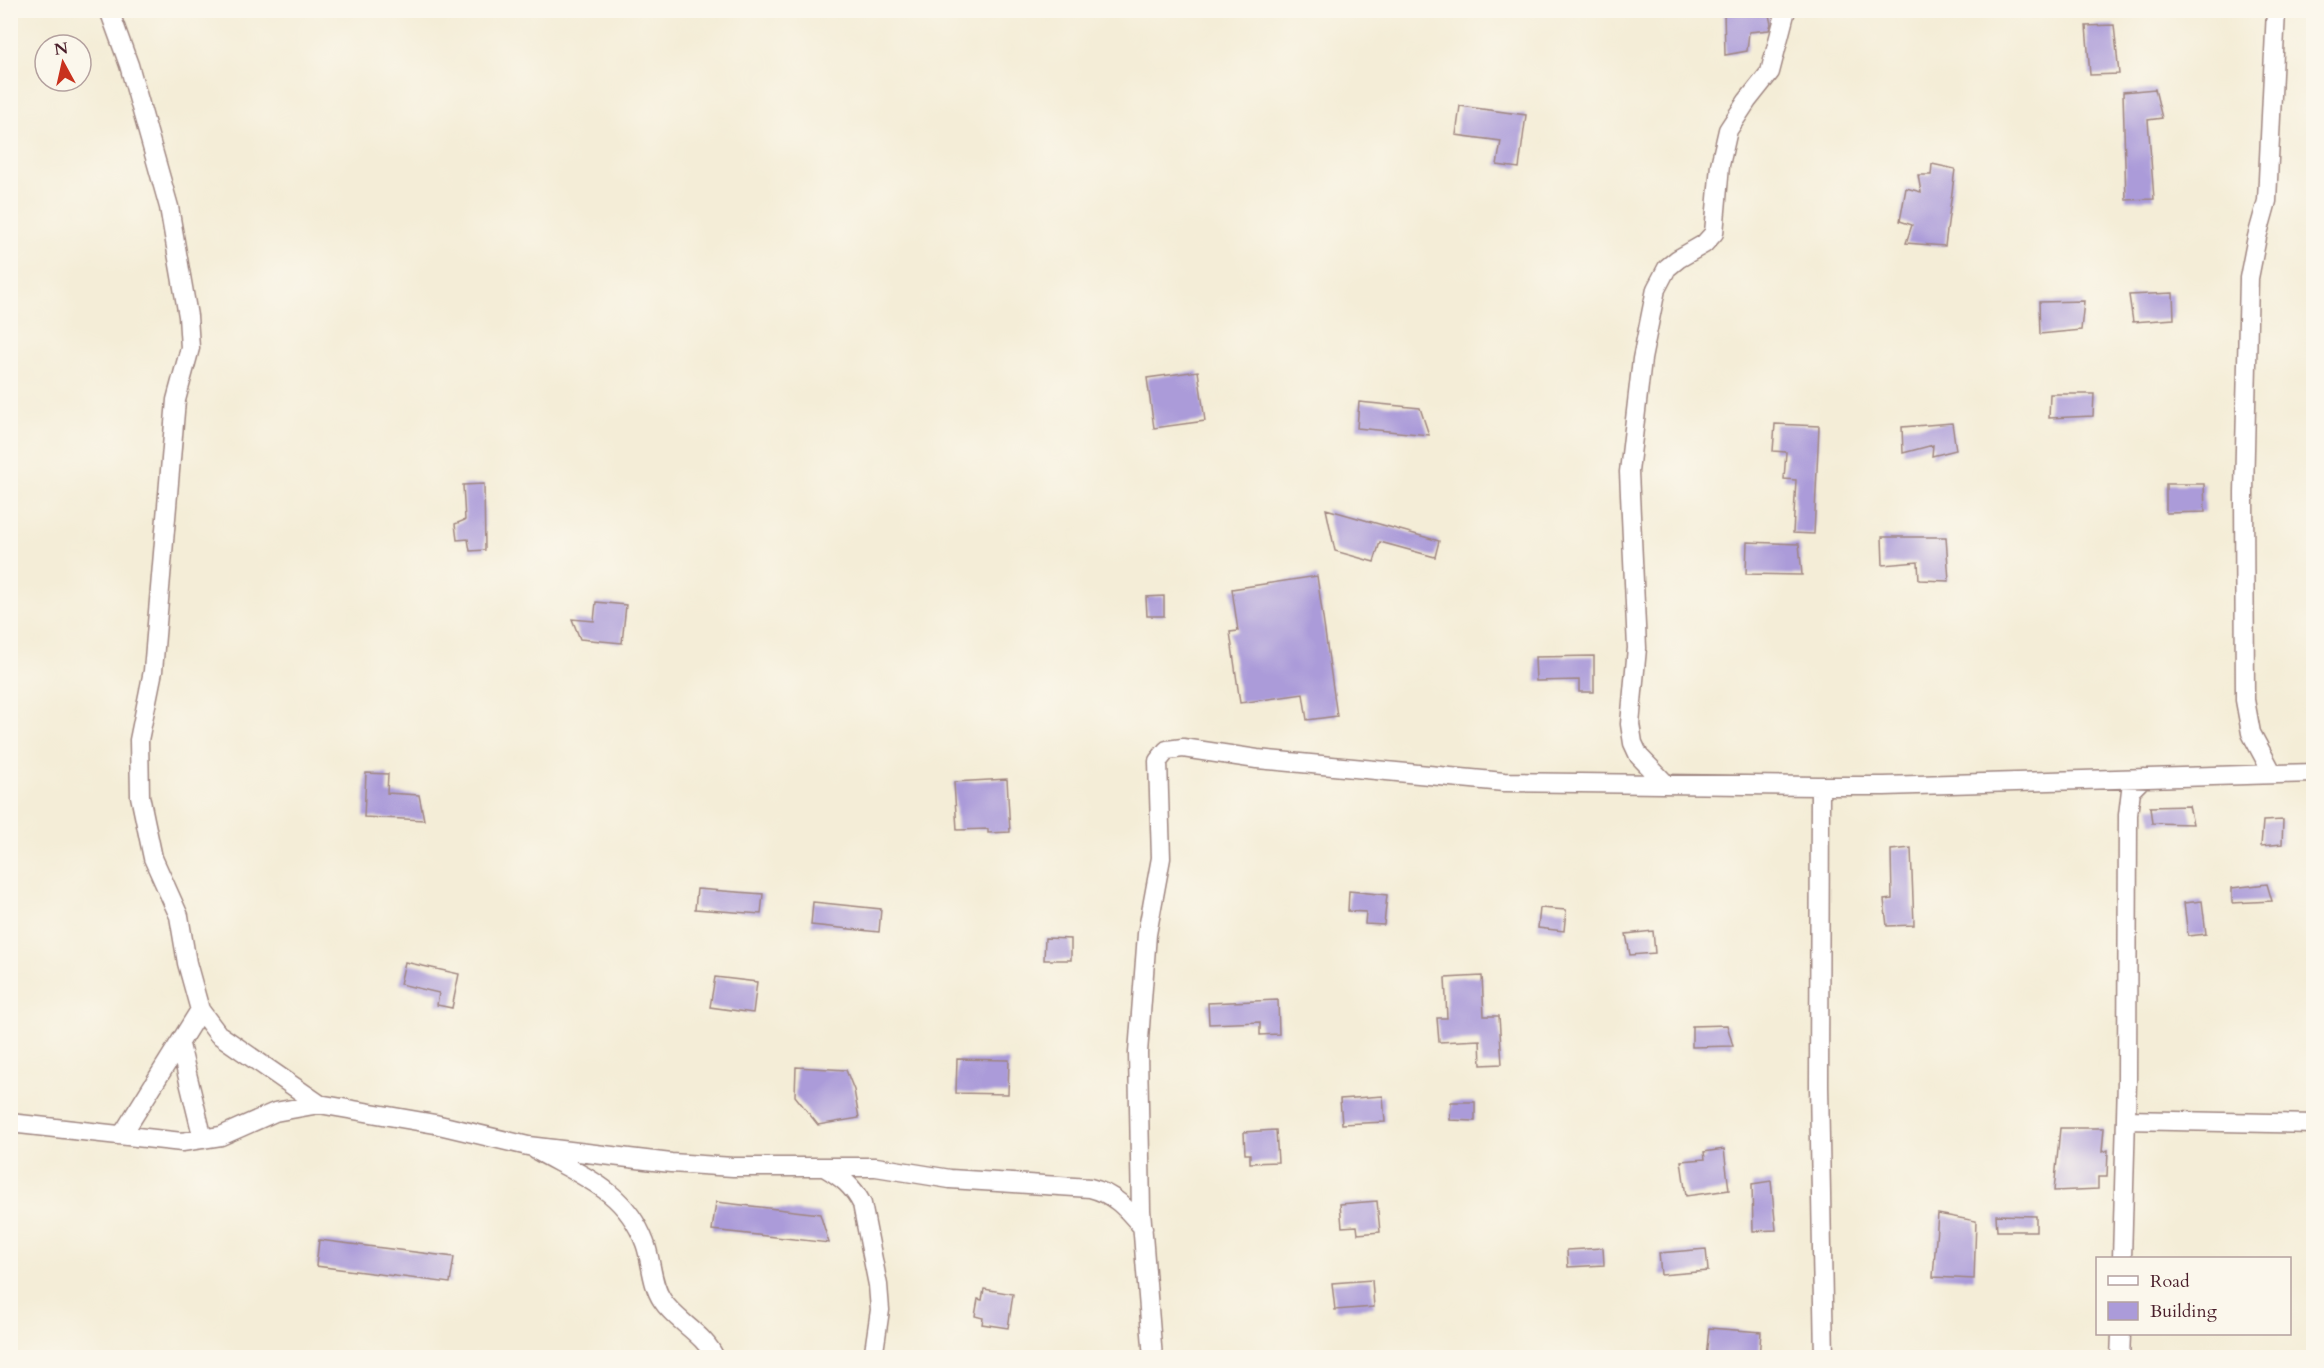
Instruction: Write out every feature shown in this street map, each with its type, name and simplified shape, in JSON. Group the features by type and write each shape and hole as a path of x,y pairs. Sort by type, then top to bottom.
{"street":[{"path":"109,10 129,65 169,207 188,316 190,348 176,400 153,671 139,740 140,796 153,858 179,916 187,963 200,1010 218,1034 319,1104"},
{"path":"1666,784 1639,756 1633,743 1630,724 1637,648 1629,472 1641,359 1656,289 1667,268 1678,258 1704,244 1714,233 1720,165 1728,130 1747,100 1770,72 1786,10"},
{"path":"2273,774 2251,733 2245,700 2244,492 2249,278 2266,201 2276,10"},
{"path":"1153,1358 1143,1227 1138,1053 1146,934 1161,858 1158,761 1167,750 1183,748 1257,759 1504,782 1884,786 2313,773"},
{"path":"2122,1257 2126,1120 2128,815 2131,790 2143,778"},
{"path":"1820,786 1819,1086 1824,1358"},
{"path":"122,1135 200,1010"},
{"path":"180,1045 203,1139"},
{"path":"10,1123 182,1142 220,1136 275,1112 319,1104 435,1124 528,1146 671,1163 733,1167 876,1167 950,1179 1090,1188 1104,1191 1116,1198 1143,1227"},
{"path":"2126,1120 2313,1125"},
{"path":"528,1146 609,1191 630,1213 645,1243 655,1286 663,1302 710,1347 715,1358"},
{"path":"824,1167 844,1179 856,1193 861,1204 878,1285 880,1310 873,1358"},
{"path":"2120,1358 2121,1335"}],"building":[{"path":"1724,10 1768,10 1771,24 1769,30 1749,32 1747,51 1725,55"},
{"path":"2114,25 2119,74 2090,75 2086,26"},
{"path":"2155,89 2162,118 2148,120 2154,199 2126,200 2123,92"},
{"path":"1460,106 1526,115 1519,168 1497,165 1501,141 1456,135"},
{"path":"1932,164 1955,169 1945,246 1906,243 1912,225 1900,221 1906,188 1921,192 1918,175 1931,175"},
{"path":"2173,293 2174,319 2133,322 2129,295"},
{"path":"2084,301 2081,330 2040,334 2039,302"},
{"path":"1198,371 1205,421 1154,428 1147,378"},
{"path":"2050,394 2094,394 2093,416 2049,418"},
{"path":"1359,402 1420,408 1429,435 1357,428"},
{"path":"1952,423 1956,450 1932,456 1933,445 1903,453 1902,427"},
{"path":"1775,424 1819,426 1814,534 1793,533 1796,480 1784,479 1786,452 1773,451"},
{"path":"484,484 485,550 470,551 468,539 457,540 455,524 465,520 463,485"},
{"path":"2166,484 2204,484 2205,512 2166,513"},
{"path":"1326,509 1439,541 1435,557 1380,542 1374,562 1335,551"},
{"path":"1882,537 1946,537 1949,581 1919,580 1918,562 1883,565"},
{"path":"1747,542 1799,544 1802,575 1746,574"},
{"path":"1317,576 1337,716 1307,720 1303,694 1240,703 1230,632 1238,631 1232,589"},
{"path":"1164,596 1164,616 1147,616 1146,597"},
{"path":"596,602 626,605 622,643 580,639 572,619 594,621"},
{"path":"1594,656 1594,692 1579,692 1579,680 1536,681 1535,657"},
{"path":"366,773 388,774 387,793 419,795 424,820 364,817"},
{"path":"1007,779 1010,832 988,833 988,829 957,830 954,782"},
{"path":"2189,806 2193,824 2152,823 2150,807"},
{"path":"2283,820 2282,844 2261,846 2263,821"},
{"path":"1911,848 1914,925 1887,926 1884,900 1892,899 1891,850"},
{"path":"2267,884 2272,901 2232,903 2232,888"},
{"path":"697,889 763,894 761,914 695,909"},
{"path":"1349,891 1387,895 1384,925 1365,924 1366,912 1348,911"},
{"path":"2202,901 2206,934 2188,936 2184,903"},
{"path":"813,902 881,909 879,932 811,925"},
{"path":"1540,908 1566,910 1564,931 1538,928"},
{"path":"1653,931 1655,953 1630,955 1626,934"},
{"path":"1045,938 1071,939 1071,960 1044,960"},
{"path":"405,962 459,974 452,1008 437,1005 439,993 400,984"},
{"path":"1482,976 1484,1016 1499,1016 1502,1064 1481,1065 1480,1040 1439,1042 1437,1018 1447,1018 1445,978"},
{"path":"715,977 757,982 753,1013 710,1007"},
{"path":"1278,1000 1279,1034 1260,1035 1260,1022 1209,1024 1208,1003"},
{"path":"1727,1025 1733,1046 1692,1047 1692,1026"},
{"path":"957,1059 1009,1060 1008,1094 956,1093"},
{"path":"796,1067 846,1070 854,1090 859,1118 818,1125 795,1096"},
{"path":"1383,1096 1385,1122 1342,1124 1340,1099"},
{"path":"1451,1102 1475,1102 1475,1121 1450,1120"},
{"path":"2060,1128 2104,1128 2102,1152 2108,1150 2107,1177 2098,1177 2098,1189 2054,1191"},
{"path":"1276,1130 1278,1162 1250,1163 1250,1154 1245,1154 1244,1132"},
{"path":"1724,1149 1729,1190 1686,1196 1681,1161 1705,1159 1704,1152"},
{"path":"1771,1181 1776,1230 1753,1231 1752,1184"},
{"path":"1377,1201 1380,1232 1358,1234 1357,1226 1342,1227 1340,1204"},
{"path":"716,1202 820,1214 829,1243 712,1230"},
{"path":"1938,1214 1976,1221 1974,1279 1933,1277"},
{"path":"1996,1215 2036,1216 2036,1231 1997,1231"},
{"path":"319,1240 454,1257 450,1283 316,1266"},
{"path":"1603,1248 1604,1265 1568,1267 1567,1250"},
{"path":"1706,1249 1708,1271 1661,1275 1659,1253"},
{"path":"1372,1280 1374,1307 1335,1310 1332,1283"},
{"path":"984,1289 1013,1294 1008,1328 982,1324 983,1318 975,1316 978,1299 982,1300"},
{"path":"1709,1328 1761,1332 1759,1358 1706,1358"}]}
